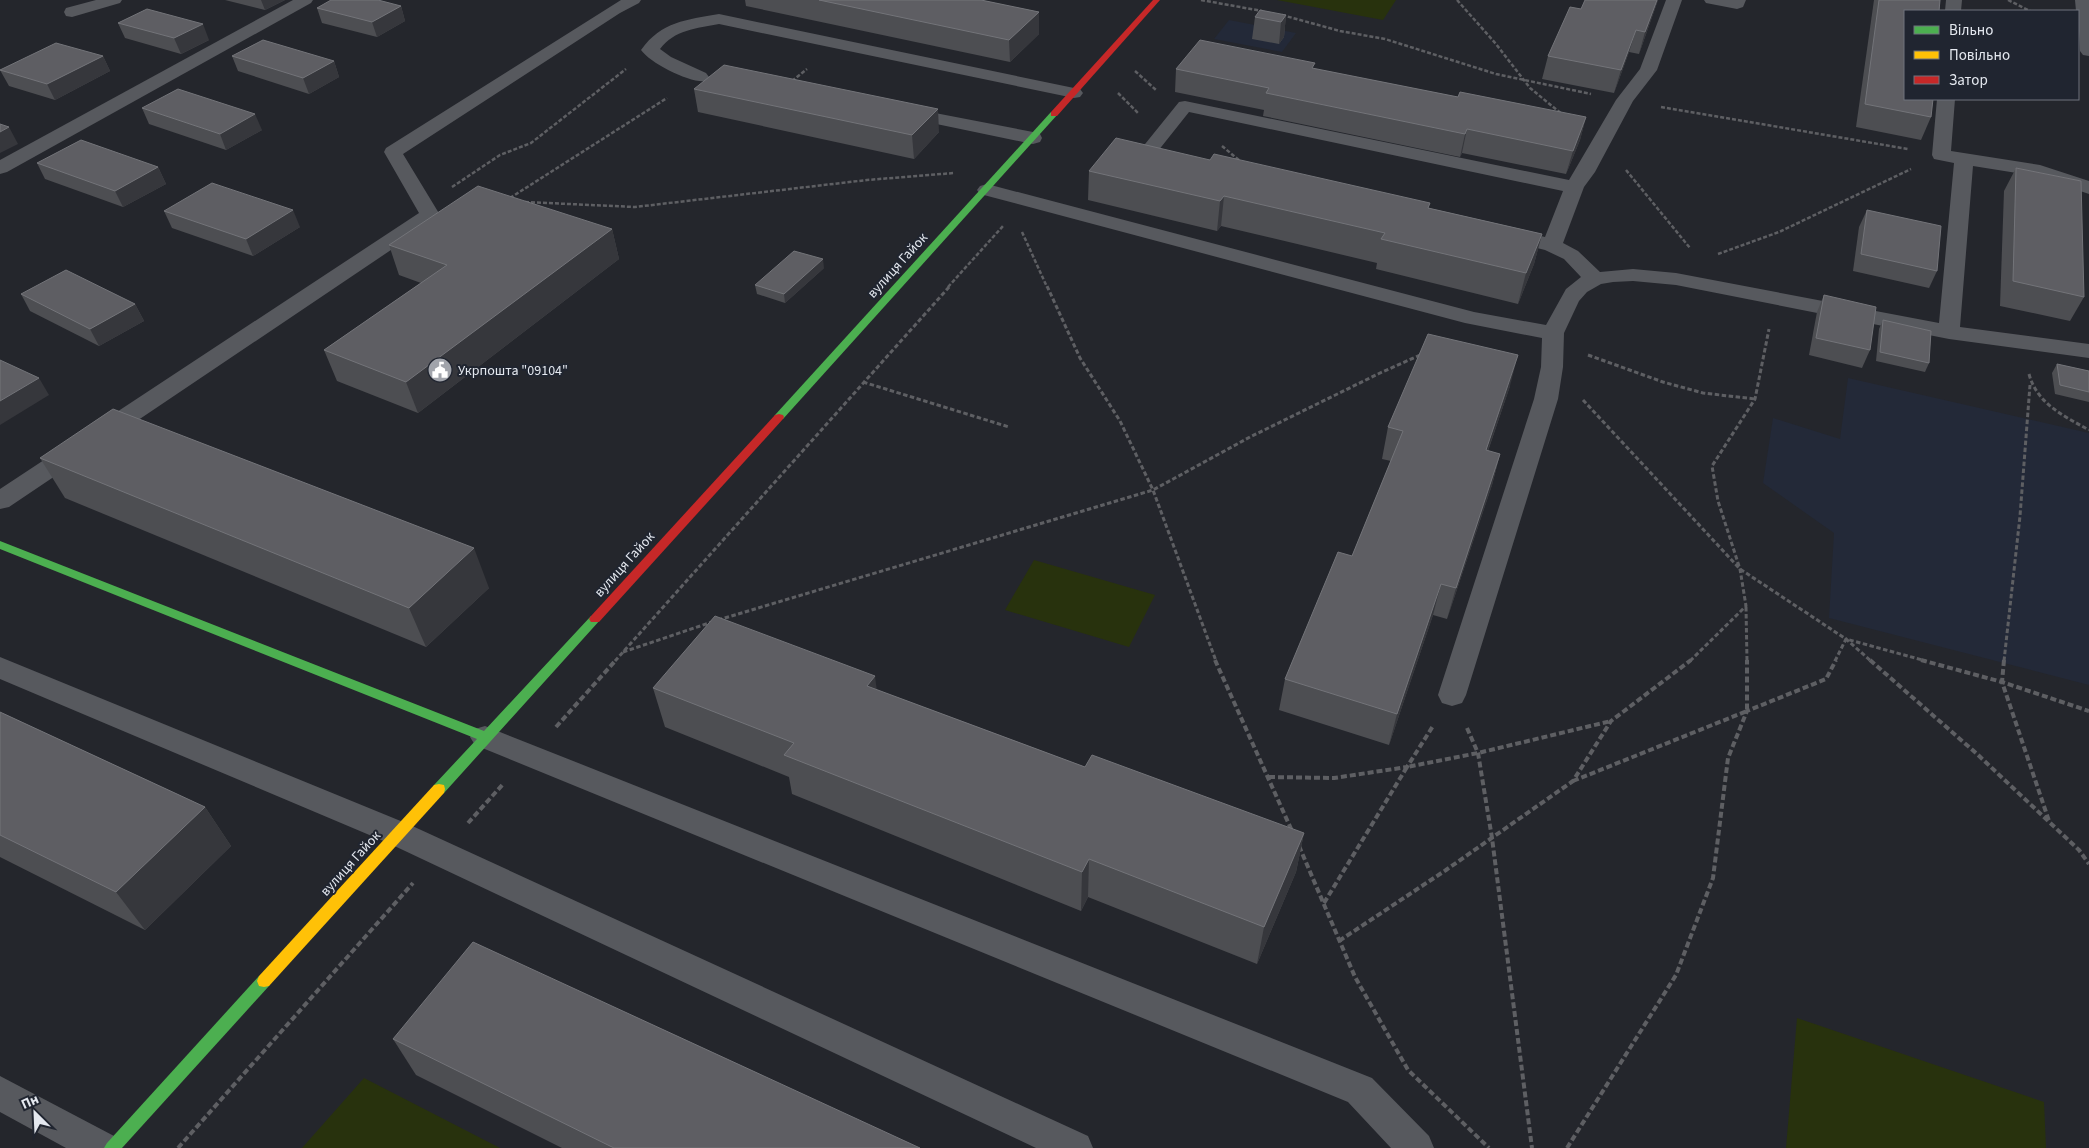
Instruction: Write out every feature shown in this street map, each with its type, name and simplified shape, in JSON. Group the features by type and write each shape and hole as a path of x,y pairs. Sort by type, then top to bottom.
{"street":[{"name":"вулиця Гайок","path":"112,1148 397,833 987,190 1157,0"},
{"path":"0,545 486,737"}],"lane":[{"path":"72,12 114,0"},
{"path":"0,168 305,0"},
{"path":"0,501 430,215 393,152 614,10 633,0"},
{"path":"1552,244 1574,187 1585,172 1624,100 1648,70 1674,0"},
{"path":"1712,0 1736,4 1738,0"},
{"path":"2083,0 2089,50"},
{"path":"700,78 665,61 650,50 660,36 684,24 719,19 1074,92"},
{"path":"1946,100 1941,155 2040,171 2089,188"},
{"path":"1191,164 1146,154 1185,106 1574,187"},
{"path":"888,109 1033,138"},
{"path":"1949,332 1964,159"},
{"path":"987,190 1020,207 1553,337"},
{"path":"1484,230 1552,244 1571,255 1595,279"},
{"path":"1452,695 1546,399 1552,367 1553,337 1574,290 1595,279 1628,276 1657,277 1724,288 1949,332 2025,344 2089,351"},
{"path":"128,416 155,427"},
{"path":"0,667 397,833 1075,1148"},
{"path":"486,737 1360,1090 1416,1148"},
{"path":"0,1093 101,1148"}],"path":[{"path":"1201,0 1263,11"},
{"path":"1457,0 1496,44 1530,88 1544,97 1621,164 1677,234 1724,288"},
{"path":"2008,0 2028,10"},
{"path":"1280,15 1340,31 1385,39 1496,74 1523,80 1702,116 1941,155"},
{"path":"790,82 839,44"},
{"path":"425,206 500,155 531,142 650,50"},
{"path":"508,198 700,78"},
{"path":"1701,261 1779,232 1941,155"},
{"path":"519,202 635,208 867,180 963,172"},
{"path":"178,1148 1020,207 1080,358 1120,421 1153,490 1219,670 1269,777 1355,977 1408,1070 1489,1148"},
{"path":"1567,1148 1676,974 1713,878 1728,758 1747,711 1746,606 1740,569 1718,501 1712,466 1755,399 1776,298"},
{"path":"1553,337 1663,382 1704,393 1755,399"},
{"path":"2025,344 2030,385 2020,516 2002,682 2049,822"},
{"path":"622,652 738,613 1153,490 1185,470 1286,419 1398,364 1425,354"},
{"path":"1552,367 1740,569 1846,639 1977,754 2079,850 2089,864"},
{"path":"863,382 1009,427"},
{"path":"2030,385 2050,406 2089,430"},
{"path":"1573,781 1611,721 1686,665 1746,606"},
{"path":"1846,639 2002,682 2089,711"},
{"path":"1340,941 1573,781 1826,679 1846,639"},
{"path":"1452,695 1478,753 1492,838 1532,1148"},
{"path":"1324,904 1452,695"},
{"path":"1269,777 1334,778 1407,767 1478,753 1611,721"}],"shaded area":[{"path":"1229,20 1296,33 1282,52 1214,39"},
{"path":"1848,378 2089,433 2089,685 1829,618 1834,533 1763,483 1773,418 1840,439"}],"green space":[{"path":"1277,0 1396,0 1383,20"},
{"path":"1034,560 1155,595 1129,647 1005,610"},
{"path":"1797,1018 2044,1102 2046,1148 1786,1148"},
{"path":"364,1078 500,1148 302,1148"}],"building":[{"path":"331,0 378,0 401,6 372,22 317,8"},
{"path":"819,0 981,0 1039,12 1009,40"},
{"path":"1585,0 1657,0 1645,32 1636,30 1621,70 1548,56 1570,7 1581,9"},
{"path":"1879,0 1940,0 1939,10 1904,10 1904,100 1933,100 1931,117 1865,104"},
{"path":"147,9 203,24 174,38 118,23"},
{"path":"1260,10 1286,15 1281,22 1255,17"},
{"path":"263,40 334,61 303,78 232,56"},
{"path":"1200,40 1315,63 1312,68 1458,97 1460,92 1586,117 1573,151 1467,129 1465,134 1266,93 1269,88 1176,69"},
{"path":"56,43 103,56 47,84 0,70"},
{"path":"724,65 938,109 912,135 694,89"},
{"path":"178,89 255,114 220,134 142,108"},
{"path":"0,124 9,127 0,132"},
{"path":"1116,138 1210,160 1214,154 1430,203 1428,208 1542,234 1526,273 1381,239 1385,233 1224,196 1220,201 1089,171"},
{"path":"81,140 158,167 115,191 37,163"},
{"path":"2016,168 2081,181 2084,297 2013,281"},
{"path":"212,183 293,210 246,239 164,211"},
{"path":"478,186 612,229 406,382 324,350 447,265 389,245"},
{"path":"1867,210 1941,226 1937,271 1861,254"},
{"path":"794,251 823,259 784,294 755,285"},
{"path":"66,270 135,304 90,329 21,294"},
{"path":"1824,295 1876,307 1870,350 1816,338"},
{"path":"1883,320 1931,331 1929,363 1880,352"},
{"path":"1428,334 1518,355 1486,450 1500,454 1456,588 1441,584 1397,714 1285,679 1338,552 1352,556 1403,431 1388,427"},
{"path":"0,360 39,378 0,401"},
{"path":"2057,364 2089,371 2089,392 2060,385"},
{"path":"113,409 474,548 409,608 40,458"},
{"path":"715,616 875,676 867,686 1085,767 1092,755 1304,833 1264,927 1089,859 1082,872 784,755 794,743 653,688"},
{"path":"0,712 205,807 116,892 0,835"},
{"path":"473,942 920,1148 614,1148 393,1039"}],"traffic: fast":[{"path":"779,417 1054,114"},
{"path":"0,545 485,737"},
{"path":"439,789 595,619"},
{"path":"112,1148 264,981"}],"traffic: slow":[{"path":"264,981 439,789"}],"traffic: jam":[{"path":"1054,114 1157,0"},
{"path":"595,619 779,417"}],"place":[{"name":"Укрпошта \"09104\"","path":"440,370"}]}
